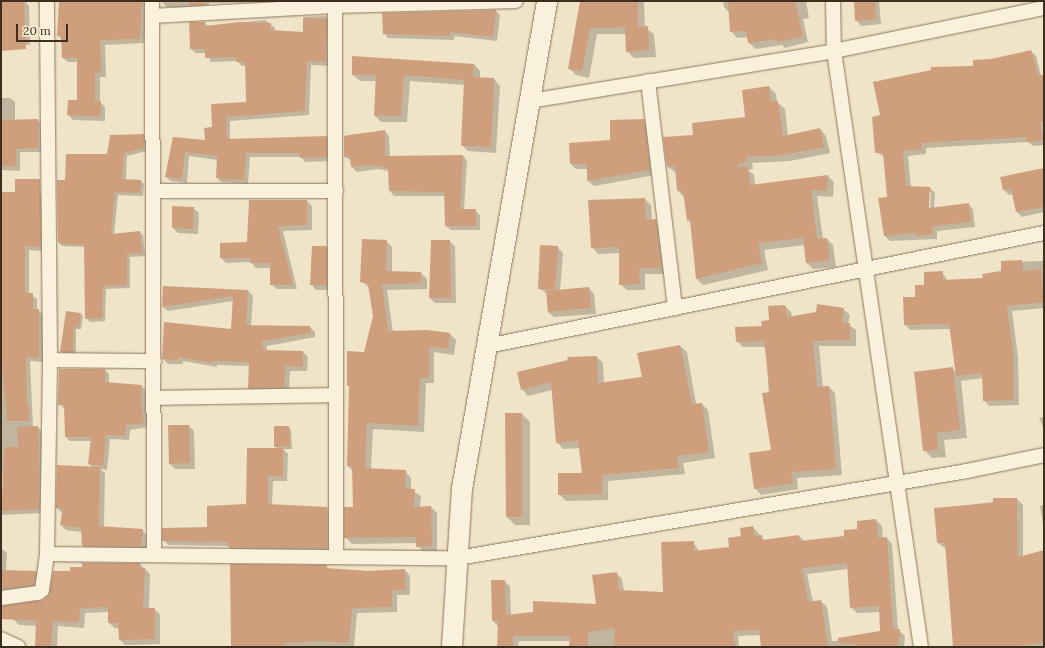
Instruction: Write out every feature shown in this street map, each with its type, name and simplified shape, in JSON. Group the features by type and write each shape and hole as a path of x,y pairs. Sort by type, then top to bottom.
{"street":[{"path":"1,598 38,593 42,590 47,554 50,360 47,1"},
{"path":"152,1 154,555"},
{"path":"152,16 335,6 516,1"},
{"path":"452,647 462,489 547,1"},
{"path":"833,1 834,51 921,647"},
{"path":"335,6 336,557"},
{"path":"530,101 834,51 1044,8"},
{"path":"648,81 675,308"},
{"path":"153,191 336,191"},
{"path":"487,346 1044,233"},
{"path":"50,360 154,361"},
{"path":"154,398 336,395"},
{"path":"47,554 458,558 897,483 1044,455"},
{"path":"1,639 18,647"}],"building":[{"path":"1,1 24,1 26,49 1,51"},
{"path":"59,1 142,1 140,39 100,40 101,72 95,73 95,101 101,101 100,117 67,115 68,100 77,100 77,58 62,58 61,36 57,36"},
{"path":"189,1 205,1 205,5 189,5"},
{"path":"580,1 638,1 638,27 590,28 582,71 568,69"},
{"path":"728,1 795,1 803,36 778,42 777,39 748,43 746,31 730,32"},
{"path":"854,1 875,1 876,19 855,21"},
{"path":"496,10 493,37 450,32 450,36 383,34 382,13"},
{"path":"303,18 327,19 326,62 307,61 305,111 226,117 227,139 327,136 327,157 300,158 300,153 246,153 244,180 216,178 217,156 185,152 182,179 165,177 173,137 205,140 204,128 212,127 211,104 246,102 245,62 236,62 236,57 205,58 205,49 190,49 189,22 205,22 205,26 240,22 271,23 270,30 303,32"},
{"path":"648,26 649,50 626,52 625,28"},
{"path":"1031,50 1038,75 1044,75 1044,122 1040,122 1043,140 1027,142 1026,137 921,143 922,149 903,151 906,186 930,187 929,208 969,203 971,222 932,226 933,234 916,236 916,233 884,236 878,198 887,197 883,153 875,153 872,117 880,115 873,82 931,70 931,67 973,66 973,60 991,59"},
{"path":"352,56 474,64 473,77 494,78 491,147 461,146 464,80 404,75 401,116 374,116 376,75 352,75"},
{"path":"769,86 771,102 778,101 783,136 820,128 824,147 783,155 746,157 747,162 738,164 738,167 748,167 750,185 828,175 827,191 811,190 817,239 827,238 830,260 806,263 803,238 758,243 762,263 696,279 690,220 687,221 683,191 677,191 675,166 667,167 663,137 693,135 692,123 745,117 742,90"},
{"path":"38,119 38,148 16,149 16,166 1,166 1,120"},
{"path":"644,119 650,170 587,181 587,164 570,164 569,143 610,140 610,120"},
{"path":"385,130 385,156 463,155 460,209 476,209 476,226 445,226 444,192 389,191 388,168 373,165 351,167 350,157 344,157 344,136"},
{"path":"144,134 144,148 124,153 122,179 141,180 140,193 115,192 111,234 140,231 142,253 127,254 127,285 103,286 102,318 85,319 84,245 58,243 57,180 65,180 66,154 107,154 110,135"},
{"path":"1044,168 1044,207 1016,212 1011,189 1003,190 1000,177"},
{"path":"15,179 40,179 41,242 39,247 25,246 25,293 33,293 33,309 39,309 39,358 26,357 27,406 29,406 29,421 7,421 1,351 1,192 15,192"},
{"path":"645,198 646,220 656,219 661,269 639,268 640,284 619,285 619,247 591,248 588,200"},
{"path":"249,200 307,200 307,225 278,226 293,285 270,285 270,263 250,263 250,258 220,258 220,243 247,242"},
{"path":"172,206 194,207 193,229 172,228"},
{"path":"362,239 387,240 386,271 421,272 421,283 382,284 388,331 427,330 450,333 448,349 429,346 429,378 420,378 418,426 367,423 365,468 406,470 405,488 415,489 414,507 431,506 432,546 416,547 416,537 344,538 344,507 353,507 352,467 347,466 349,386 347,386 347,351 364,352 373,316 368,284 360,282"},
{"path":"431,240 450,240 451,298 429,298"},
{"path":"540,245 558,246 555,290 538,289"},
{"path":"312,246 327,246 327,285 310,285"},
{"path":"1022,260 1023,271 1041,269 1044,302 1007,306 1013,351 1014,400 983,401 982,373 956,376 949,324 904,325 903,297 915,297 915,285 924,285 924,272 943,271 943,280 983,278 982,274 1001,271 1001,261"},
{"path":"163,286 248,290 246,325 310,326 311,333 262,341 263,350 303,351 303,367 285,366 284,387 248,388 249,362 213,361 212,363 178,357 178,360 162,359 164,322 231,329 233,296 162,307"},
{"path":"589,287 591,308 548,312 546,291"},
{"path":"817,304 844,308 842,323 850,323 850,340 813,341 817,387 829,386 836,469 791,472 793,483 754,489 749,453 771,450 762,393 770,392 764,341 736,342 735,327 762,326 761,321 769,320 768,306 785,305 787,317 816,312"},
{"path":"66,311 81,313 79,327 74,327 73,352 60,352"},
{"path":"680,345 692,404 702,403 709,452 677,456 679,468 602,475 602,494 558,495 558,473 582,473 578,441 556,443 551,382 521,390 517,372 568,360 567,357 597,356 598,383 642,377 637,353"},
{"path":"953,367 960,430 937,433 938,450 923,451 914,372"},
{"path":"59,369 105,369 105,382 142,385 141,401 144,423 126,425 125,436 106,435 103,466 88,464 91,437 65,437 64,405 58,405"},
{"path":"505,413 522,413 522,517 506,517"},
{"path":"168,425 189,425 190,463 169,464"},
{"path":"38,426 39,509 1,511 5,447 18,447 17,427"},
{"path":"274,426 289,426 290,446 274,447"},
{"path":"247,448 283,448 283,477 268,476 268,504 327,507 327,548 228,547 228,542 162,541 162,528 207,527 207,506 246,504"},
{"path":"57,465 100,467 99,526 143,529 141,546 82,546 81,528 60,525 63,508 56,508"},
{"path":"993,498 1017,498 1018,557 1044,550 1044,642 1017,647 953,647 945,543 937,543 934,508 993,503"},
{"path":"876,519 878,538 887,537 893,629 900,629 898,647 856,647 856,644 838,643 838,638 880,631 879,606 850,608 847,563 802,568 808,602 821,600 828,647 761,647 759,630 733,631 735,647 614,647 615,628 588,632 588,647 569,647 570,636 513,636 513,647 497,647 498,621 492,621 491,580 505,580 506,615 533,612 533,601 596,604 592,575 617,572 619,590 663,592 661,542 694,541 694,551 729,547 728,538 741,536 740,528 753,526 754,536 762,535 762,540 799,535 800,541 844,536 844,530 857,529 857,521"},
{"path":"82,563 140,563 140,568 145,568 143,608 155,608 155,639 119,640 118,623 108,623 108,607 80,608 79,622 53,621 51,647 35,646 36,621 1,619 1,606 43,600 49,594 53,571 70,571 70,567 82,567"},
{"path":"230,564 327,565 327,568 368,571 405,569 405,590 392,590 392,607 352,608 349,643 319,641 285,643 285,647 231,647"},
{"path":"1,570 36,571 34,585 1,589"}]}
